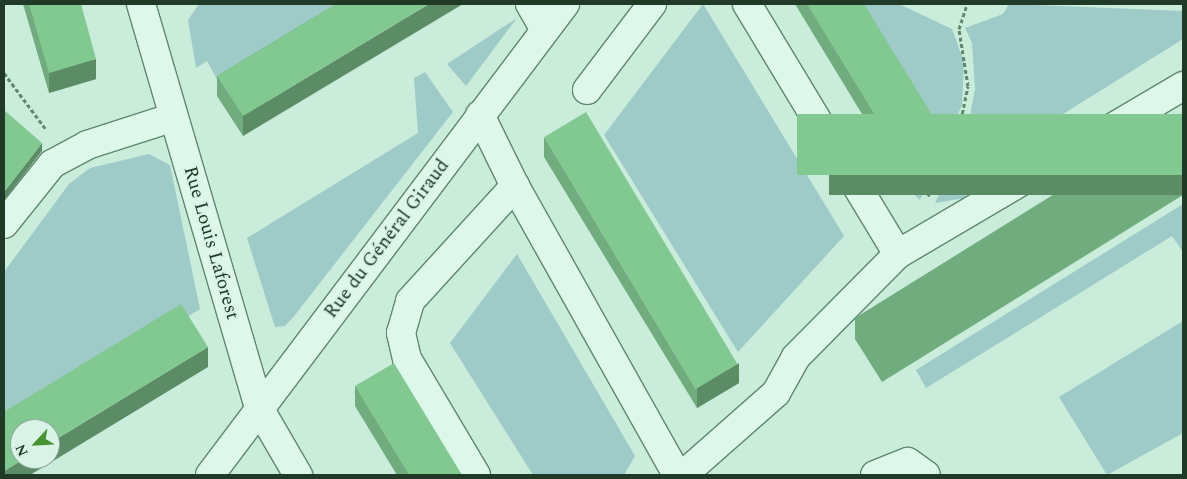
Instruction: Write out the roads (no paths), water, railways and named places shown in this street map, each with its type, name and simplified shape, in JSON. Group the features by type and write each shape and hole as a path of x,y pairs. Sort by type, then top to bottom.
{"street":[{"name":"Rue Louis Laforest","path":"141,4 259,408 298,475"},
{"path":"530,4 545,30"},
{"name":"Rue du Général Giraud","path":"210,475 565,4"},
{"path":"586,90 652,4"},
{"path":"746,4 898,254"},
{"path":"683,475 776,393 796,357 898,254 1183,86"},
{"path":"4,224 52,164 172,111"},
{"path":"480,115 515,186 677,475"},
{"path":"476,475 407,359 401,333 410,301 515,186"},
{"path":"875,475 908,462 926,475"}]}
